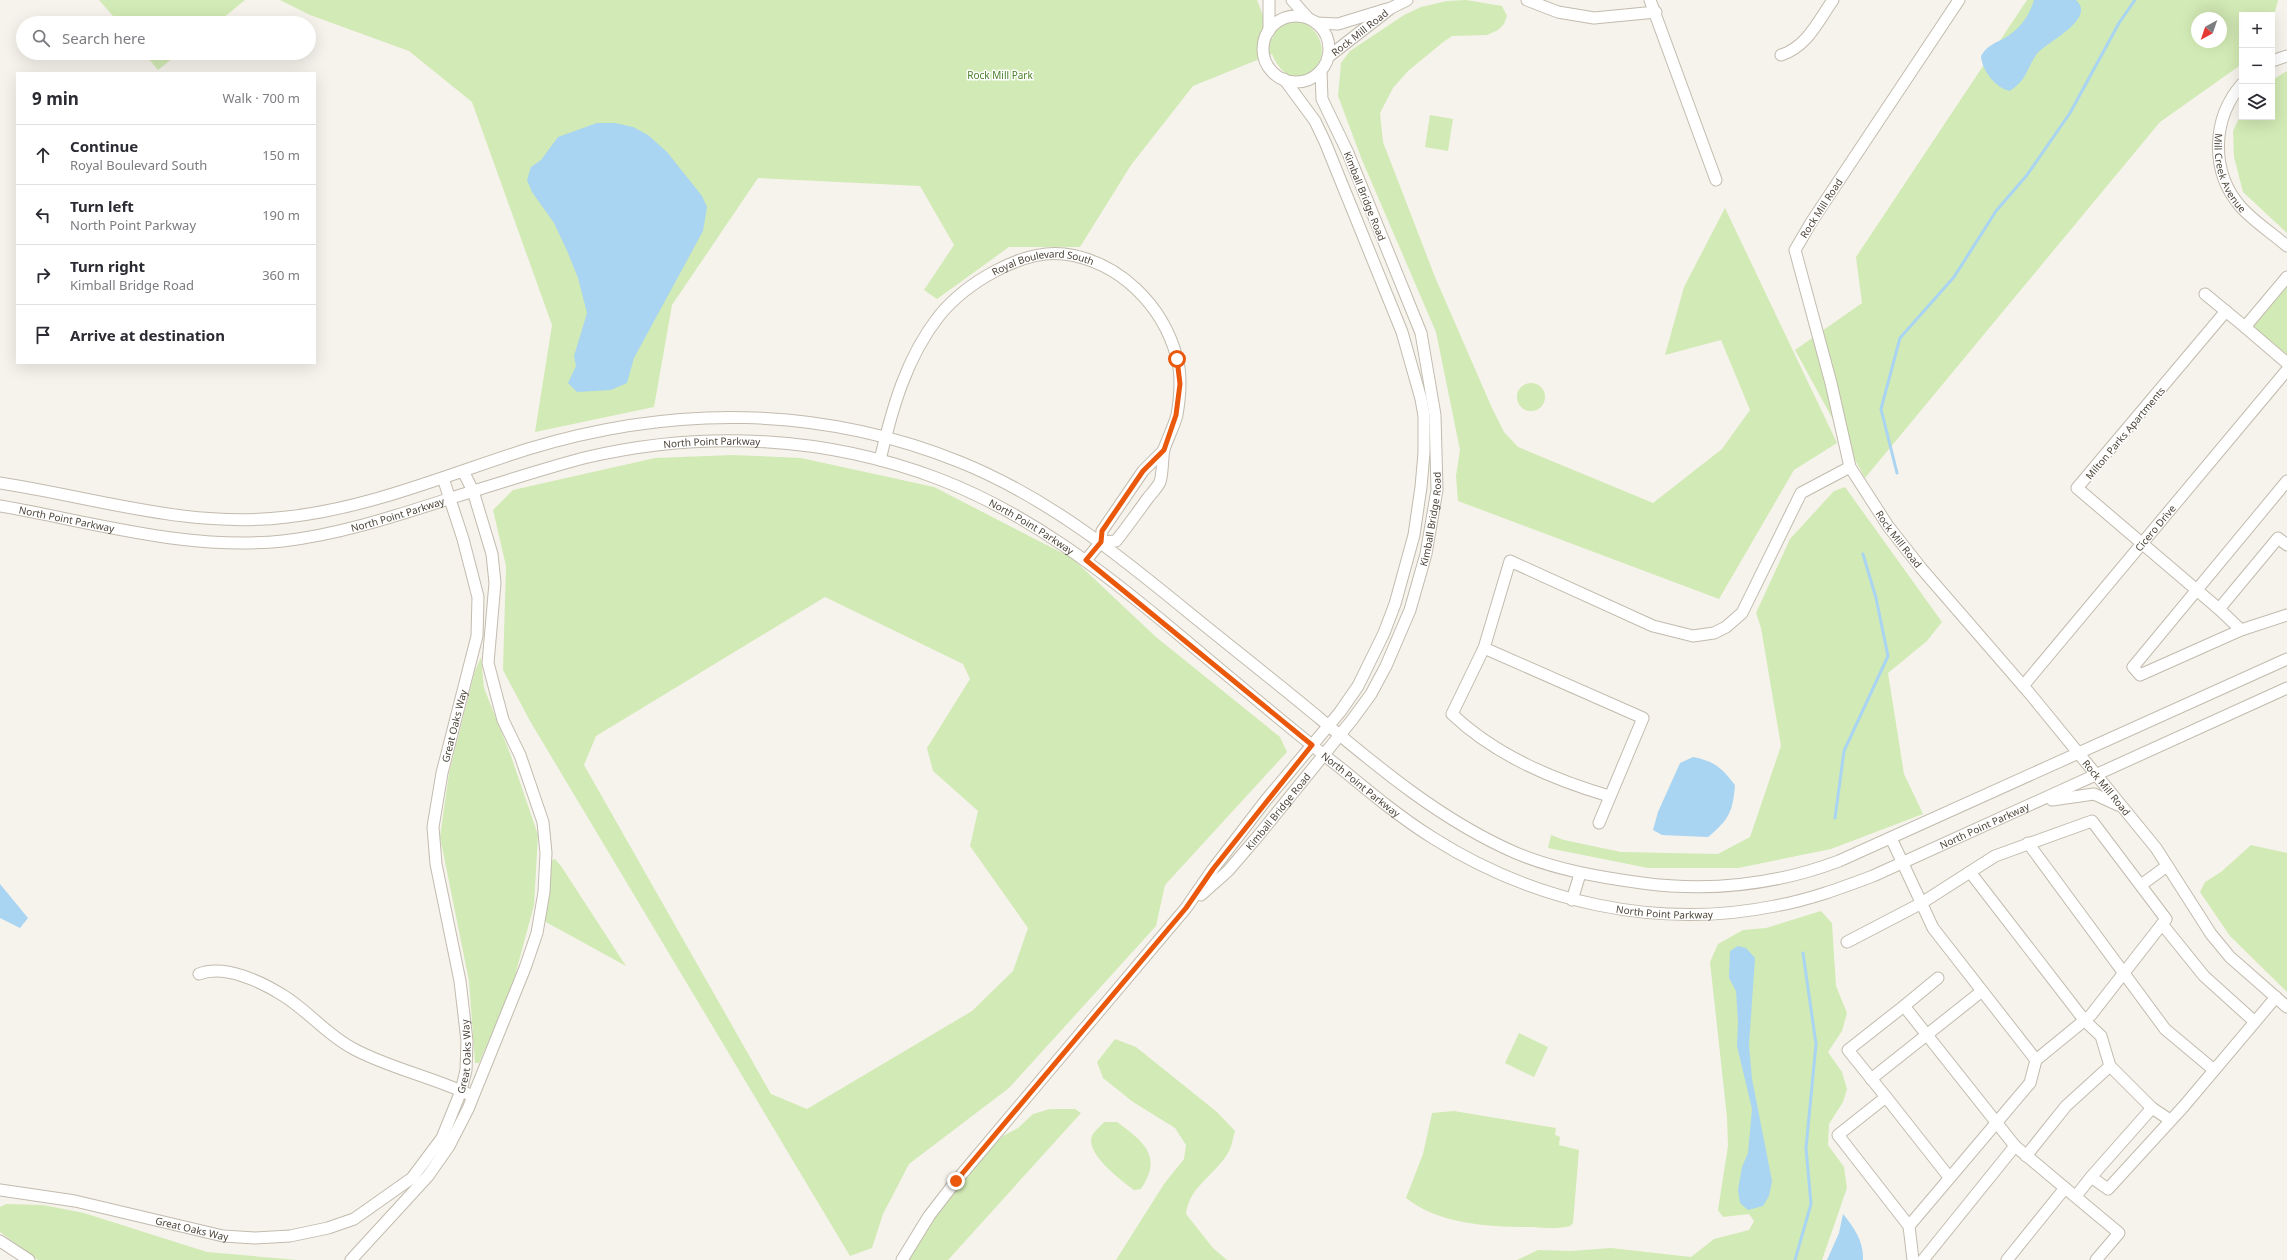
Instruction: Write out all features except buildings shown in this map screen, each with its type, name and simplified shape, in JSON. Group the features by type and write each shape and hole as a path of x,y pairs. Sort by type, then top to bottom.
{"street":[{"path":"1269,0 1269,31 1264,47 1266,62 1272,71 1284,79 1302,82 1312,78 1321,71 1328,57 1328,40 1324,30 1292,0"},
{"name":"Rock Mill Road","path":"1312,20 1338,24 1391,8 1407,0"},
{"path":"1527,0 1558,12 1594,18 1656,12"},
{"path":"1650,0 1656,12 1716,180"},
{"path":"1781,55 1792,52 1802,45 1833,0"},
{"name":"Rock Mill Road","path":"1959,0 1812,221 1795,250 1830,383 1850,467 1888,526 1921,568 2023,686 2077,754 2123,808 2167,866 2211,934 2230,956 2287,1007"},
{"name":"Rock Mill Road","path":"1328,57 1391,8"},
{"path":"1269,31 1276,23 1286,18 1296,16 1312,20"},
{"path":"2275,60 2287,56"},
{"name":"Kimball Bridge Road","path":"1186,908 1228,871 1324,755 1371,694 1390,659 1410,610 1430,539 1437,490 1437,438 1435,414 1421,333 1348,153 1322,99 1321,71"},
{"name":"Kimball Bridge Road","path":"902,1260 929,1216 956,1181 1186,908 1213,869 1312,745 1329,726 1358,686 1372,659 1384,633 1404,577 1414,535 1421,487 1424,416 1402,332 1325,142 1315,121 1284,79"},
{"name":"Mill Creek Avenue","path":"2239,87 2224,113 2218,145 2219,164 2231,193 2240,206 2287,246"},
{"name":"Royal Boulevard South","path":"880,460 897,393 911,362 939,316 954,300 981,279 1026,258 1063,254 1103,265 1120,276 1146,299 1161,321 1177,359 1180,384 1176,415 1164,450 1160,482 1116,541 1101,542"},
{"path":"2245,327 2287,277"},
{"path":"2205,294 2287,363"},
{"name":"Milton Parks Apartments","path":"2226,311 2077,488 2219,609 2241,630"},
{"name":"Cicero Drive","path":"2023,686 2287,370"},
{"path":"0,483 169,515 244,520 321,513 443,478 463,470 557,441 657,420 693,418 766,418 821,424 885,437 936,453 995,477 1036,499 1101,542 1409,789 1479,835 1523,856 1580,874 1674,887 1746,884 1788,876 1823,867 1891,838 2287,659"},
{"name":"North Point Parkway","path":"0,506 162,537 212,542 258,542 332,533 451,499 473,491 585,458 641,447 688,441 745,440 796,444 880,460 936,478 990,500 1032,523 1086,560 1413,826 1457,853 1530,887 1572,900 1612,908 1674,914 1744,911 1773,907 1822,894 1873,876 2287,688"},
{"name":"Royal Boulevard South","path":"1086,560 1101,542 1102,531 1143,471 1164,450"},
{"path":"1609,796 1568,784 1497,750 1468,729 1452,714 1484,648 1510,561 1653,626 1693,636 1714,633 1726,628 1742,613 1801,493 1850,467"},
{"name":"Great Oaks Way","path":"351,1260 428,1176 449,1146 473,1097 511,1006 537,933 544,892 546,853 542,822 520,755 504,720 488,663 495,582 492,554 473,491 463,470"},
{"name":"Great Oaks Way","path":"0,1190 75,1201 223,1236 255,1238 290,1236 312,1232 354,1219 412,1178 442,1138 461,1091 466,1070 466,1025 460,981 436,864 433,827 442,773 477,636 478,597 451,499 443,478"},
{"path":"2287,481 2133,667 2140,675 2241,630 2287,615"},
{"path":"2219,609 2278,538 2287,545"},
{"path":"1484,648 1643,718 1609,796 1599,823"},
{"path":"2034,804 2083,794 2094,794 2103,797 2123,808"},
{"path":"1847,942 1865,934 1920,904 1995,856 2092,821 2166,919 2091,1015 2036,1060 2030,1082 1998,1122 1949,1177 1909,1226"},
{"path":"1891,838 1920,904 1933,928 2036,1060"},
{"path":"2028,843 2165,1029 2214,1070"},
{"path":"2141,884 2167,866"},
{"path":"1970,872 2085,1020 2101,1036 2110,1066 2152,1108 2170,1120"},
{"path":"1572,900 1580,874"},
{"path":"2162,924 2204,976 2255,1022"},
{"path":"199,974 210,970 221,971 255,981 285,996 328,1033 353,1048 473,1097"},
{"path":"1938,978 1848,1050 1949,1177"},
{"path":"1871,1079 1982,990"},
{"path":"2091,1177 2108,1189 2214,1070 2276,997"},
{"path":"1904,1006 1998,1122 2015,1146 2119,1233 2096,1260"},
{"path":"2026,1156 2066,1106 2110,1066"},
{"path":"1886,1097 1838,1135 1909,1226 1913,1260"},
{"path":"2076,1196 2152,1108"},
{"path":"1923,1260 2015,1146"},
{"path":"2007,1260 2065,1188"},
{"path":"0,1241 28,1260"}],"green space":[{"path":"99,0 245,0 226,16 113,16"},
{"name":"Rock Mill Park","path":"280,0 1257,0 1272,39 1276,28 1281,23 1287,19 1296,18 1310,27 1319,39 1322,51 1319,62 1312,71 1302,76 1292,76 1281,69 1272,54 1193,86 1131,165 1080,247 1009,247 937,299 924,290 954,245 920,186 758,178 672,305 654,407 535,432 552,325 472,102 409,51 310,15"},
{"path":"1466,0 1502,6 1507,16 1504,24 1498,30 1487,35 1452,36 1442,43 1408,71 1393,88 1380,113 1383,142 1435,277 1492,408 1504,432 1518,447 1653,503 1722,449 1750,410 1721,340 1665,355 1684,287 1725,208 1837,443 1794,470 1719,599 1458,501 1456,476 1460,450 1436,332 1362,160 1338,96 1341,63 1350,51 1404,15 1421,7 1447,1"},
{"path":"2027,0 2278,0 2275,12 2239,12 2239,66 2160,122 1865,478 1795,350 1862,303 1856,257"},
{"path":"150,60 170,60 158,70"},
{"path":"2287,71 2287,233 2243,192 2234,157 2233,131 2239,118 2239,120 2275,120 2275,78"},
{"path":"1430,115 1453,119 1448,151 1425,147"},
{"path":"2287,286 2287,357 2252,328"},
{"path":"1531,383 1541,387 1545,397 1541,407 1531,411 1521,407 1517,397 1521,387"},
{"path":"733,455 801,458 934,487 1072,558 1156,637 1280,737 1287,752 1165,885 1156,926 1009,1088 909,1164 883,1214 872,1248 850,1256 530,721 503,670 506,566 493,510 513,490 655,458","holes":["825,597 963,664 970,679 927,748 933,771 978,811 970,846 1028,928 1013,971 972,1011 807,1109 771,1094 584,765 596,736"]},
{"path":"1845,487 1942,622 1927,641 1888,673 1904,774 1923,814 1831,849 1738,868 1648,868 1548,848 1551,835 1564,840 1621,852 1718,854 1750,837 1781,746 1761,628 1756,613 1790,539 1834,491"},
{"path":"481,657 484,688 511,756 538,835 534,905 512,987 479,1063 475,1063 469,981 440,837 449,773 475,671"},
{"path":"2251,845 2287,853 2287,992 2230,936 2200,892 2205,882 2221,872"},
{"path":"555,859 626,966 544,921 550,861"},
{"path":"1821,911 1832,923 1836,986 1847,1013 1842,1031 1828,1052 1842,1072 1847,1089 1843,1102 1829,1124 1828,1145 1844,1167 1847,1188 1822,1260 1517,1260 1538,1250 1571,1251 1611,1248 1691,1257 1714,1239 1749,1230 1754,1221 1749,1214 1723,1217 1718,1210 1728,1146 1727,1117 1710,962 1718,944 1743,930 1766,928"},
{"path":"1519,1033 1548,1047 1534,1077 1505,1063"},
{"path":"1115,1039 1136,1047 1217,1112 1235,1131 1229,1151 1218,1167 1192,1196 1188,1204 1186,1214 1213,1248 1227,1260 1116,1260 1164,1184 1184,1159 1186,1145 1175,1128 1133,1102 1103,1078 1097,1062"},
{"path":"1050,1109 1075,1109 1081,1113 948,1260 907,1260 945,1200 984,1155 1003,1136 1018,1128 1033,1114"},
{"path":"1454,1111 1556,1128 1555,1135 1560,1137 1559,1145 1579,1150 1573,1223 1570,1226 1552,1228 1466,1223 1434,1214 1419,1207 1406,1198 1423,1154 1432,1113"},
{"path":"1104,1122 1117,1122 1135,1136 1147,1151 1150,1159 1150,1167 1141,1189 1134,1190 1121,1180 1099,1159 1094,1151 1091,1143 1092,1136"},
{"path":"6,1204 43,1205 84,1213 207,1252 298,1260 38,1260 0,1232 0,1207"}],"water":[{"path":"2034,0 2076,0 2081,8 2080,15 2075,23 2066,31 2040,50 2023,78 2010,91 1999,86 1990,78 1984,67 1981,56 1993,44 2014,32 2019,27 2029,12"},
{"path":"597,123 615,123 633,127 648,135 667,152 702,196 707,207 703,231 634,358 627,383 611,390 577,392 568,383 576,366 574,356 587,313 578,278 568,253 554,223 532,192 527,180 531,167 541,160 558,137"},
{"path":"1693,757 1717,766 1735,785 1733,802 1729,814 1721,825 1708,837 1662,835 1653,830 1658,812 1680,763"},
{"path":"0,884 28,918 20,928 0,918"},
{"path":"1738,946 1746,948 1755,958 1749,1045 1752,1079 1772,1181 1769,1196 1763,1206 1748,1210 1740,1203 1738,1190 1742,1167 1748,1153 1752,1109 1737,1046 1738,1022 1736,991 1729,978 1730,951"},
{"path":"1843,1214 1858,1235 1862,1247 1863,1260 1827,1260 1839,1233"}],"waterway":[{"path":"1897,473 1881,409 1900,338 1954,277 1996,211 2027,175 2070,113 2119,23 2135,0"},
{"path":"1835,818 1844,751 1888,656 1876,598 1863,554"},
{"path":"1795,1260 1811,1204 1806,1148 1816,1044 1803,953"}],"route":[{"path":"956,1181 1186,908 1213,869 1266,800 1312,745 1086,560 1101,542 1102,531 1143,471 1164,450 1176,415 1180,384 1177,359"}]}
